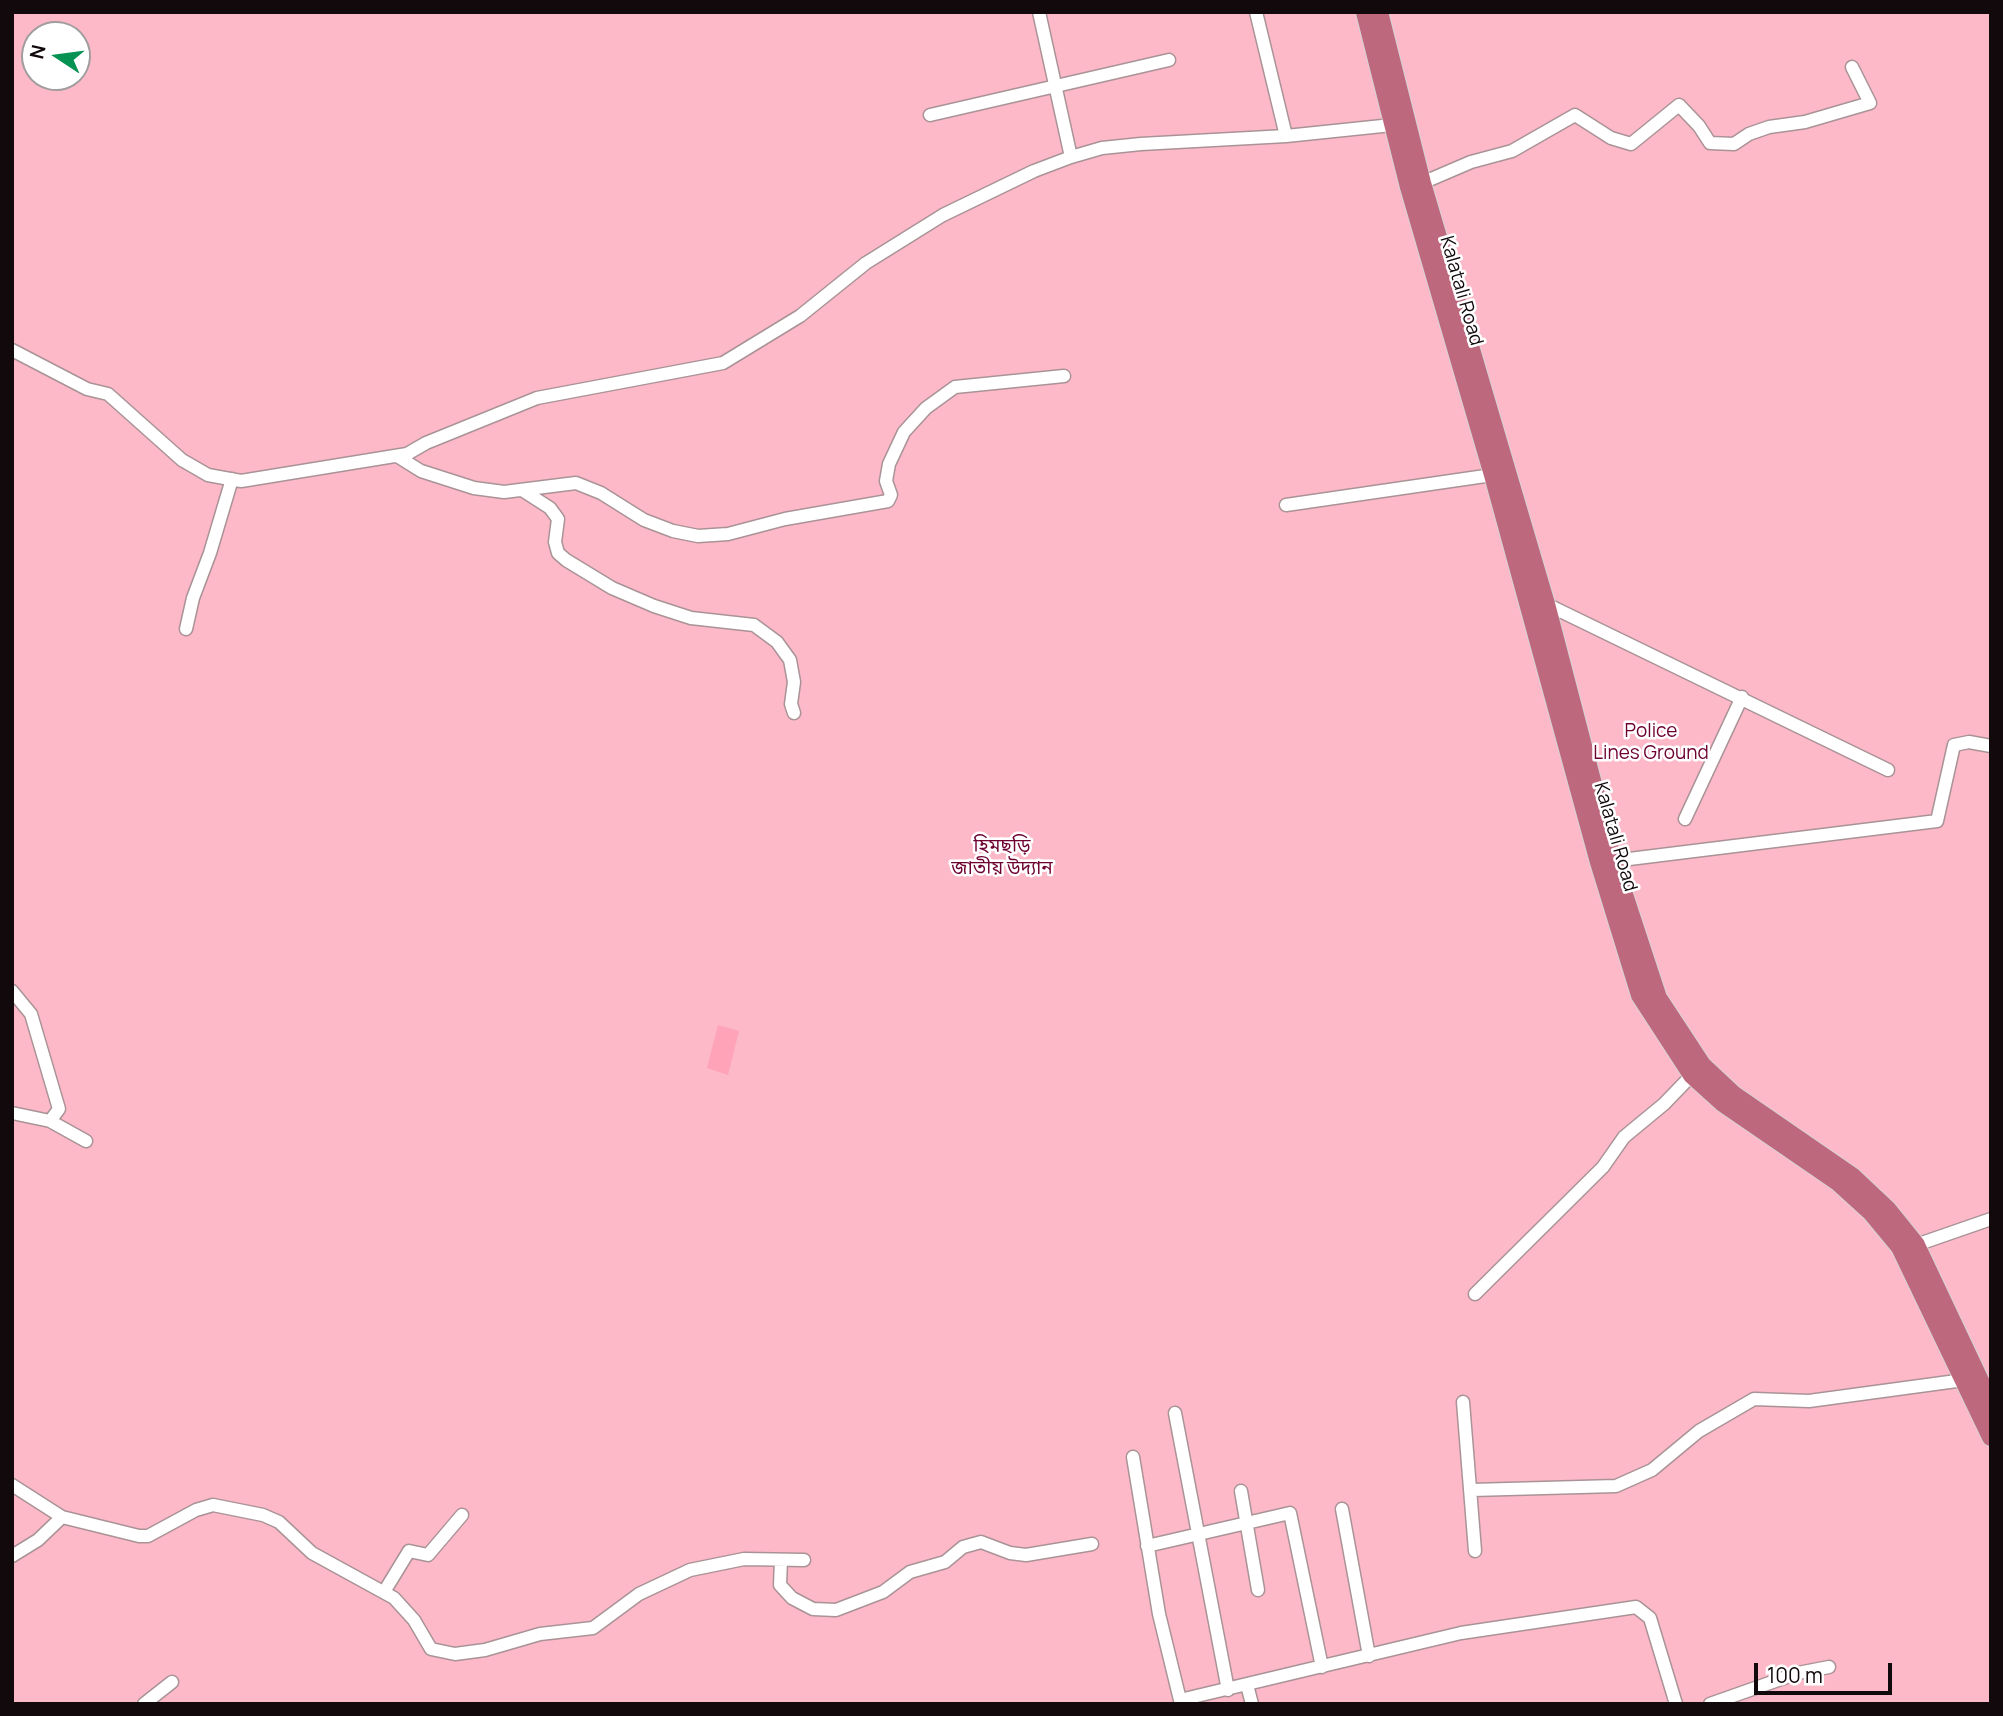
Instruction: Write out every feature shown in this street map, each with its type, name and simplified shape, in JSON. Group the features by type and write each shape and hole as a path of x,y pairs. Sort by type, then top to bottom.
{"highway":[{"name":"Kalatali Road","path":"1365,12 1392,125 1499,474 1613,861 1658,998 1702,1065 1734,1096 1853,1177 1887,1209 1916,1245 1959,1353 1964,1380 1991,1437"},
{"name":"Kalatali Road","path":"1379,12 1499,474 1546,604 1545,635 1599,862 1640,995 1692,1075 1723,1103 1829,1176 1871,1212 1900,1247 1959,1353 1991,1404"}],"street":[{"path":"1039,12 1071,157"},
{"path":"1256,12 1286,136"},
{"path":"930,115 1169,60"},
{"path":"1422,183 1471,162 1512,151 1575,115 1611,138 1630,144 1679,105 1699,126 1710,143 1734,144 1749,134 1769,127 1805,122 1870,103 1852,67"},
{"path":"12,350 87,389 108,394 182,460 208,475 232,479 268,477 402,455 537,398 723,363 791,322 866,263 943,215 1034,171 1071,157 1102,148 1141,144 1286,136 1392,125"},
{"path":"402,455 421,471 474,488 504,492 576,483 601,493 645,520 673,531 698,536 728,534 785,519 888,501 891,495 886,481 889,464 904,432 926,408 955,387 1064,376"},
{"path":"1286,505 1499,474"},
{"path":"186,629 193,598 232,479"},
{"path":"522,490 550,508 558,519 555,542 558,553 589,574 654,606 691,618 754,625 777,642 789,660 794,682 791,704 794,713"},
{"path":"1546,604 1888,770"},
{"path":"1685,819 1742,697"},
{"path":"1613,861 1937,821 1954,745 1969,742 1991,746"},
{"path":"12,991 31,1014 59,1109 50,1121"},
{"path":"1475,1294 1602,1167 1624,1137 1664,1104 1692,1075"},
{"path":"12,1113 50,1121 86,1141"},
{"path":"1916,1245 1991,1219"},
{"path":"1472,1490 1616,1486 1652,1470 1699,1431 1754,1399 1808,1401 1964,1380"},
{"path":"1463,1402 1475,1551"},
{"path":"1175,1413 1228,1690"},
{"path":"1133,1457 1147,1546 1180,1702 1509,1623 1636,1607 1650,1618 1676,1704"},
{"path":"12,1485 62,1517 139,1536 148,1536 196,1510 213,1504 264,1515 274,1519 312,1553 384,1592 414,1620 431,1649 455,1654 485,1650 540,1634 593,1628 639,1594 690,1570 744,1559 804,1560"},
{"path":"1241,1491 1258,1590"},
{"path":"1342,1509 1369,1656"},
{"path":"1147,1546 1290,1513 1322,1667"},
{"path":"384,1592 409,1551 428,1555 462,1515"},
{"path":"12,1556 38,1540 62,1517"},
{"path":"780,1560 780,1585 792,1598 813,1609 835,1610 883,1592 910,1572 945,1562 963,1547 981,1542 1010,1553 1026,1555 1092,1544"},
{"path":"1710,1704 1798,1673 1829,1667"},
{"path":"144,1704 172,1682"},
{"path":"1247,1685 1252,1704"}],"green space":[{"name":"হিমছড়ি জাতীয় উদ্যান","path":"12,12 1991,12 1991,1704 12,1704"}],"shaded area":[{"path":"718,1025 739,1031 728,1075 707,1068"}],"park label":[{"name":"Police Lines Ground","path":"1651,743"}]}
